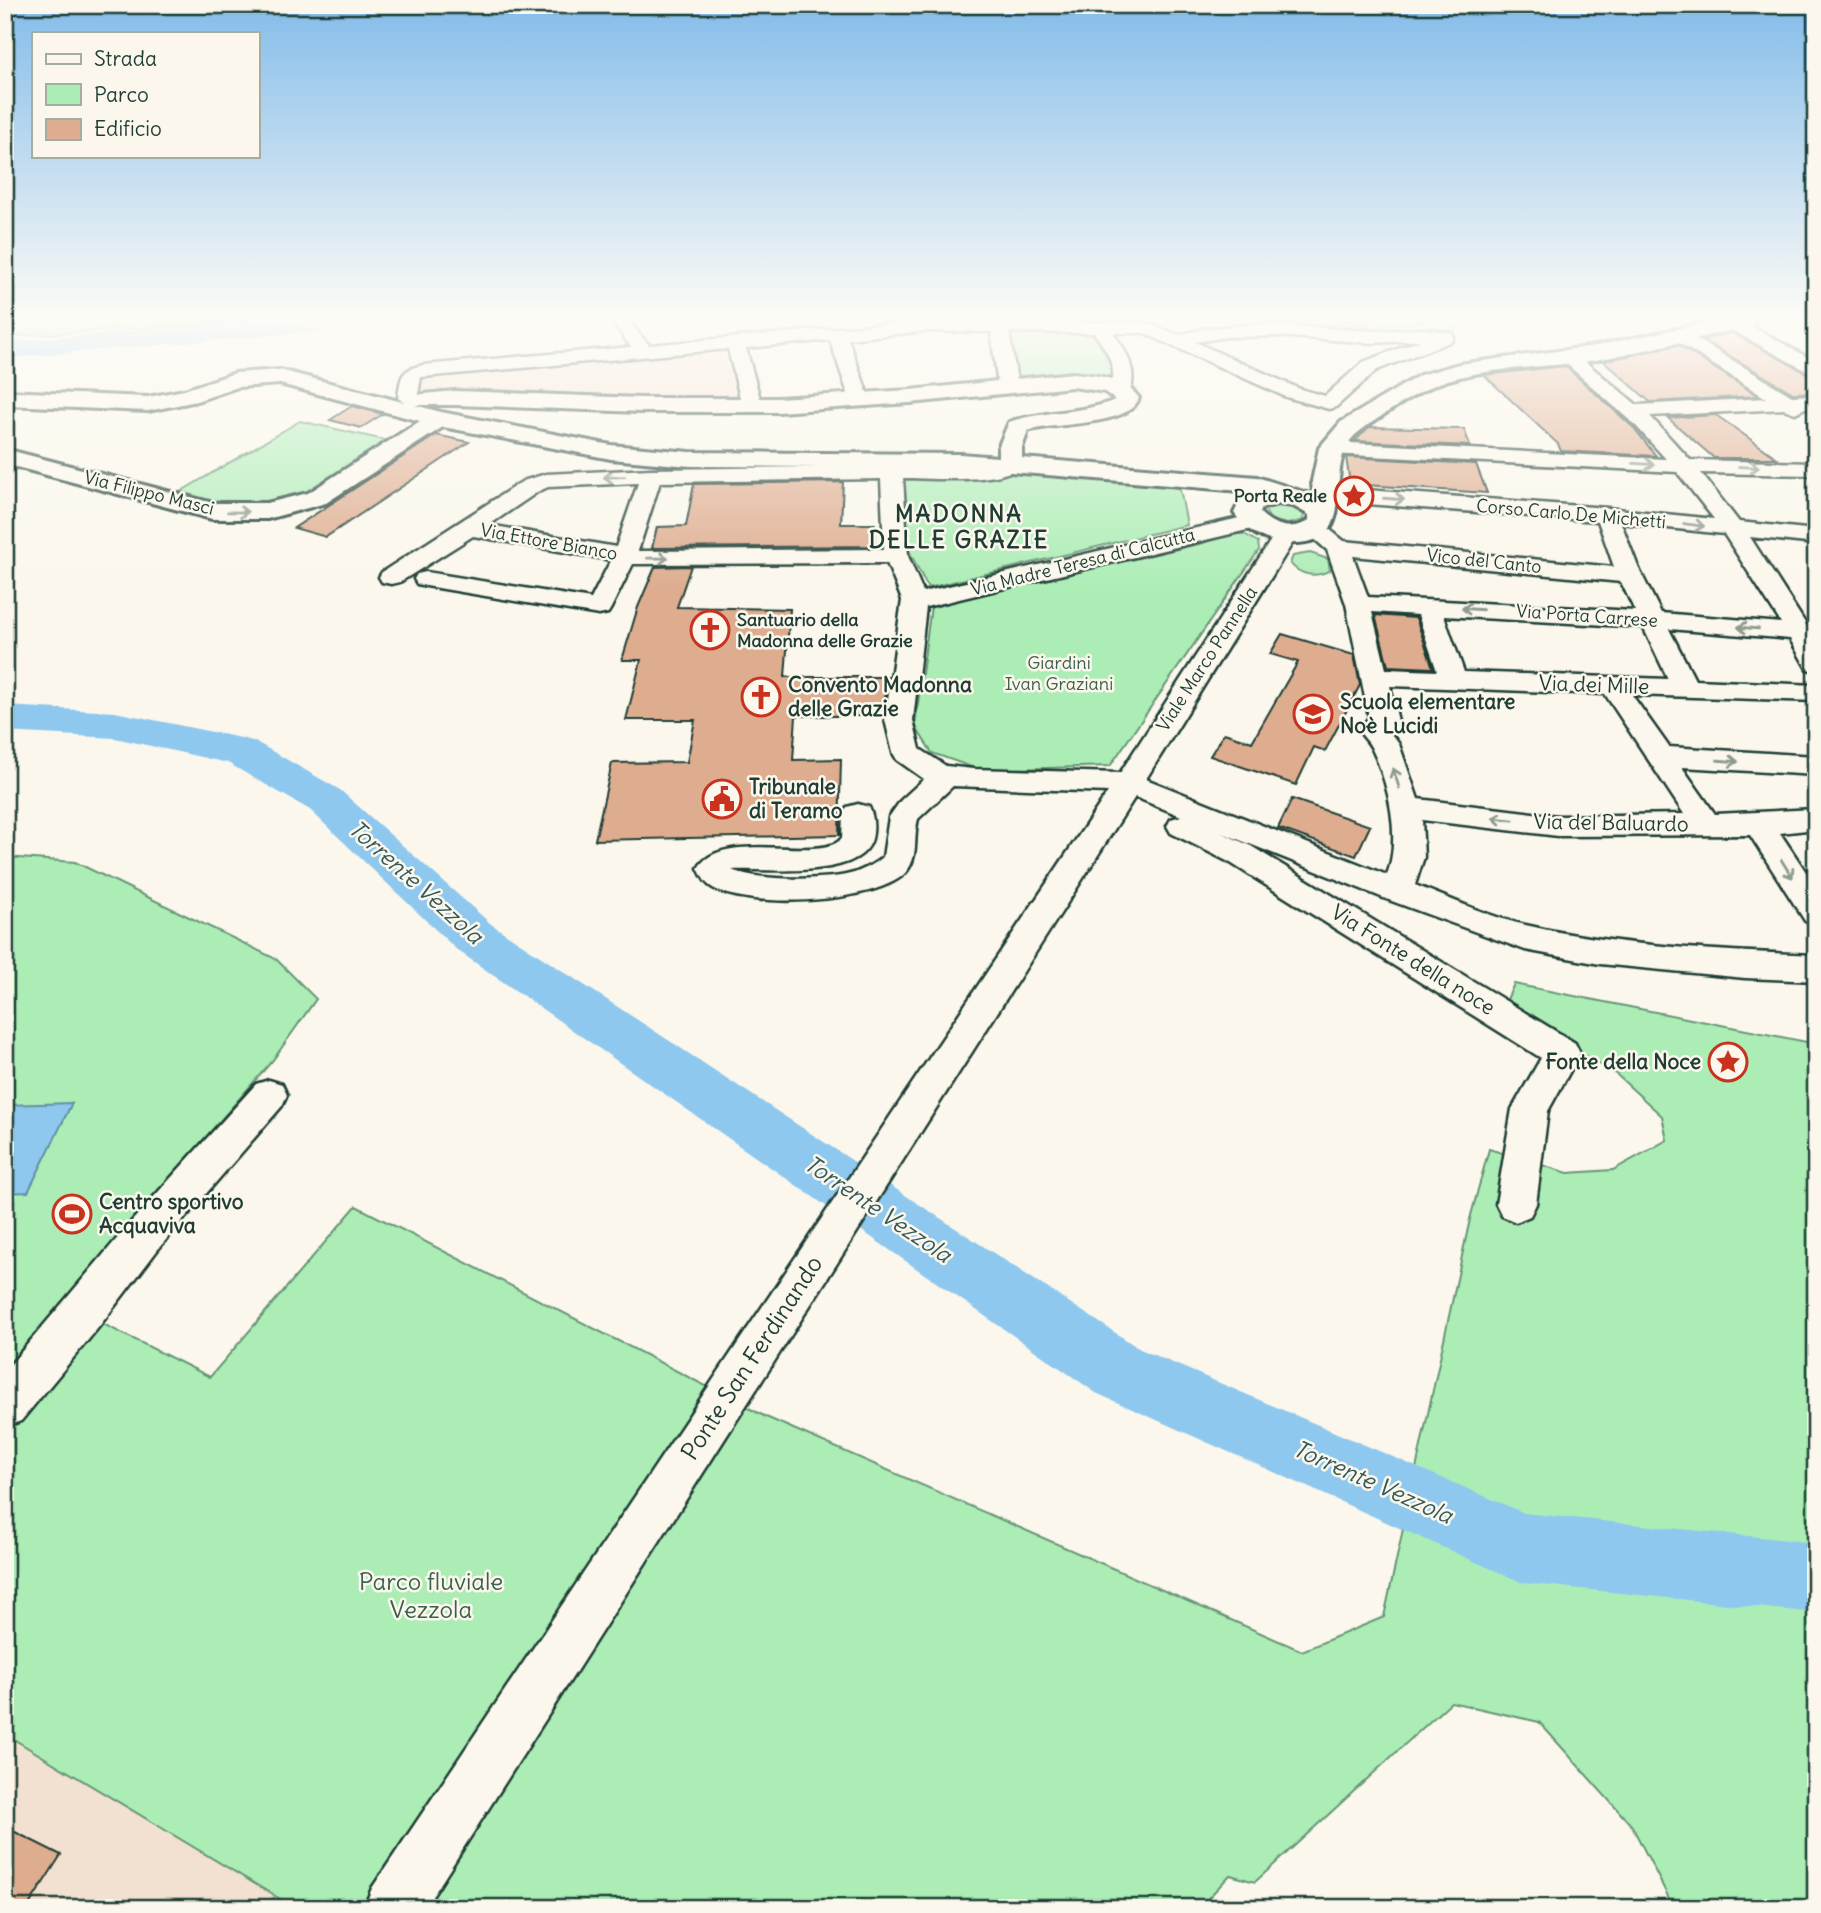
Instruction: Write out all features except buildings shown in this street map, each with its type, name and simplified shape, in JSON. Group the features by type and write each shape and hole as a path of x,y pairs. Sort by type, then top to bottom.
{"main road":[{"path":"420,410 439,419 611,452 690,459 886,459 1010,464 1222,483 1241,491 1254,503 1267,530 1286,534 1312,500 1331,448 1349,427 1377,410"},
{"path":"1010,464 1010,448 1017,426 1041,418 1111,410"},
{"name":"Via Filippo Masci","path":"5,456 212,511 267,511 317,498 439,419"},
{"path":"1254,503 1262,498 1312,500"}],"street":[{"path":"1330,410 1331,415 1349,427"},
{"path":"1634,411 1650,410"},
{"path":"1799,410 1816,424"},
{"path":"1634,411 1675,454 1807,633 1816,663"},
{"path":"1331,448 1683,466 1816,468"},
{"name":"Via Ettore Bianco","path":"469,527 531,486 545,481 651,476 990,471 1010,464"},
{"path":"892,472 896,556 914,600 899,720 907,753 927,769 946,776 1120,797 1525,937 1575,947 1745,965 1816,968"},
{"path":"426,579 599,608 625,556 651,476"},
{"path":"1312,500 1338,547 1358,604 1384,721 1367,730 1385,744 1406,808 1409,857 1398,891"},
{"name":"Corso Carlo De Michetti","path":"1312,500 1607,515 1816,537"},
{"name":"Via Madre Teresa di Calcutta","path":"914,600 930,599 1254,503"},
{"path":"1607,515 1630,576 1686,689"},
{"path":"391,577 469,527"},
{"name":"Via Ettore Bianco","path":"469,527 638,558 896,556"},
{"name":"Viale Marco Pannella","path":"1120,797 1286,534"},
{"name":"Vico del Canto","path":"1338,547 1630,576"},
{"name":"Via Porta Carrese","path":"1358,604 1653,620 1807,633"},
{"path":"1428,606 1453,680"},
{"name":"Via dei Mille","path":"1373,677 1816,693"},
{"path":"1613,686 1707,825"},
{"path":"1660,756 1816,766"},
{"path":"858,814 858,838 849,851 833,856 734,859 714,867 716,873 724,880 747,887 839,887 858,883 886,870 896,862 900,854 904,817 946,776"},
{"name":"Via Fonte della noce","path":"1120,797 1240,854 1562,1053 1530,1109 1516,1204"},
{"name":"Ponte San Ferdinando","path":"392,1908 1120,797"},
{"name":"Via del Baluardo","path":"1406,808 1558,826 1759,824 1816,820"},
{"path":"1759,824 1816,913"},
{"path":"5,1405 83,1314 145,1235 269,1095"}],"shaded area":[{"path":"5,1734 161,1826 295,1908 5,1908"}],"green space":[{"path":"300,421 402,444 317,498 267,511 168,499"},
{"path":"999,469 1178,479 1187,525 928,588 908,549 895,549 892,472"},
{"path":"1278,504 1296,508 1304,514 1303,520 1288,524 1270,520 1265,510"},
{"name":"Giardini Ivan Graziani","path":"1227,534 1244,534 1258,542 1259,550 1110,766 980,770 932,753 915,726 931,606 1203,543"},
{"path":"1310,553 1328,559 1330,570 1309,574 1299,571 1290,563 1293,556"},
{"name":"Centro sportivo Acquaviva","path":"5,857 75,862 276,959 316,999 273,1060 5,1368"},
{"name":"Parco fluviale Vezzola","path":"1514,984 1807,1042 1816,1067 1816,1908 1674,1908 1632,1826 1539,1722 1451,1702 1255,1882 1230,1875 1199,1908 295,1908 5,1734 5,1416 83,1314 210,1377 356,1206 766,1417 1302,1651 1384,1617 1470,1219 1489,1149 1568,1173 1613,1170 1667,1140 1662,1116 1617,1075 1504,1006"}],"water":[{"path":"72,1103 28,1192 5,1193 5,1105"}],"waterway":[{"name":"Torrente Vezzola","path":"5,719 115,725 241,752 325,800 474,937 1118,1371 1523,1548 1816,1578"}],"place":[{"name":"Porta Reale","path":"1354,496"},
{"name":"Santuario della Madonna delle Grazie","path":"710,630"},
{"name":"Convento Madonna delle Grazie","path":"761,697"},
{"name":"Scuola elementare Noè Lucidi","path":"1313,714"},
{"name":"Tribunale di Teramo","path":"722,799"},
{"name":"Fonte della Noce","path":"1728,1062"},
{"name":"Centro sportivo Acquaviva","path":"72,1214"}],"district":[{"name":"MADONNA DELLE GRAZIE","path":"959,527"}]}
